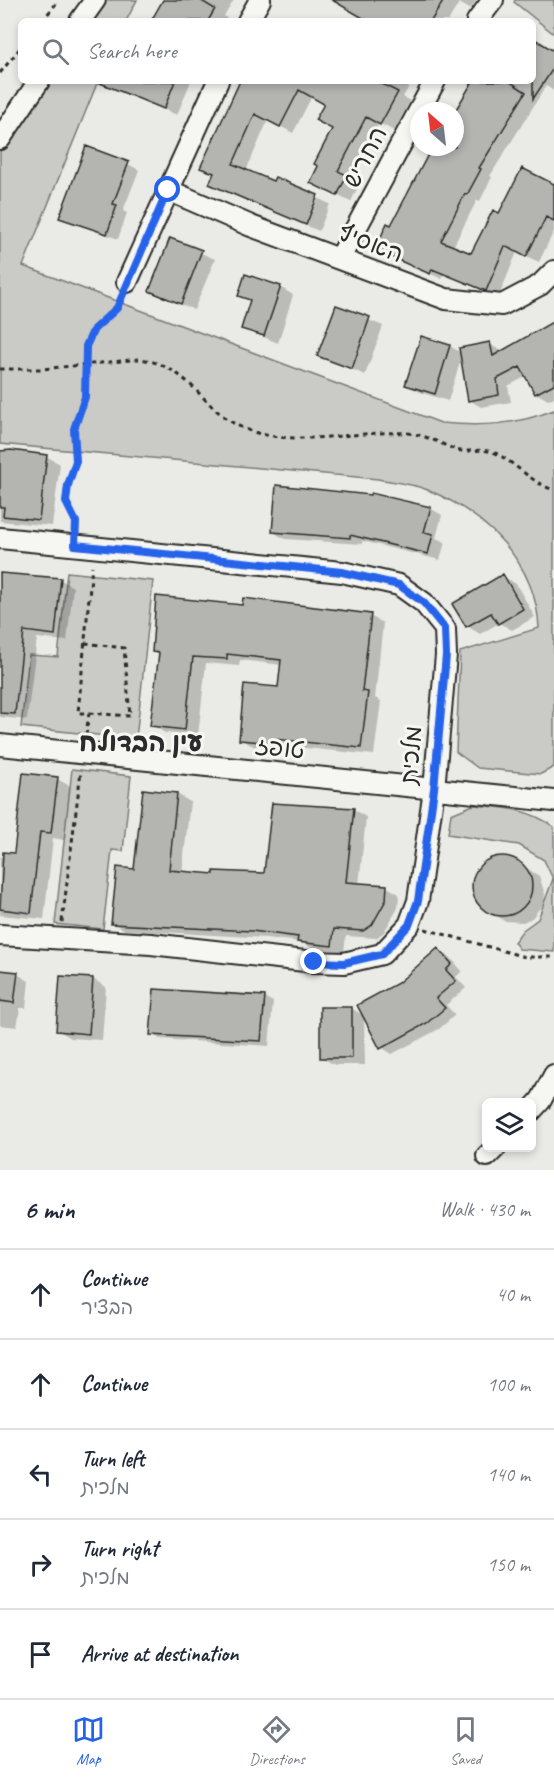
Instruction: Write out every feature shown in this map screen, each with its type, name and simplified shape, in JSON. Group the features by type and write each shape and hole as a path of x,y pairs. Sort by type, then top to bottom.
{"street":[{"path":"82,18 95,0"},
{"path":"250,18 260,0"},
{"path":"479,18 493,0"},
{"path":"0,139 37,84"},
{"path":"127,282 217,84"},
{"name":"החריש","path":"340,258 433,84"},
{"name":"האסיף","path":"168,190 251,226 446,299 502,305 540,285 554,271"},
{"name":"מלכית","path":"0,538 342,572 399,585 424,603 445,629 446,655 434,789 418,901 409,925 382,954 344,963 280,959 151,944 0,935"},
{"name":"טופז","path":"0,745 554,801"},
{"path":"536,1105 554,1075"}],"path":[{"path":"44,18 58,0"},
{"path":"0,73 18,51"},
{"path":"75,545 76,522 66,502 68,485 76,461 74,429 85,397 86,346 94,329 117,308 127,282"},
{"path":"0,369 42,369 140,359 169,367 183,376 225,417 246,429 263,434 291,437 407,433 427,437 459,452 477,448 499,454 537,483 554,490"},
{"path":"85,643 124,648 130,716 89,713"},
{"path":"409,925 525,957 554,957"}],"shaded area":[{"path":"97,0 137,0 128,18 85,18"},
{"path":"515,0 554,0 554,34 536,18 514,2"},
{"path":"41,84 97,84 23,266 441,423 498,424 526,419 554,410 554,767 541,774 478,768 456,752 460,652 539,628 536,604 529,582 518,562 488,527 449,500 422,488 378,479 0,444 0,147"},
{"path":"67,572 153,581 136,739 21,727 29,655 58,657"},
{"path":"72,769 131,776 123,851 112,850 103,929 55,924"},
{"path":"473,805 505,808 526,813 554,827 554,952 519,949 514,942 523,930 538,919 553,879 544,860 519,845 448,834 451,814"}],"building":[{"path":"163,0 200,0 215,9 210,18 153,18"},
{"path":"332,0 444,0 433,18 363,18"},
{"path":"536,40 554,51 554,67 533,99 533,84 536,84"},
{"path":"102,84 174,84 164,109"},
{"path":"239,84 382,84 398,92 380,125 366,117 338,171 347,175 337,196 310,183 318,166 314,164 332,129 315,120 324,104 299,90 280,127 255,114 233,164 273,181 275,177 318,195 306,225 209,184 214,173 200,168"},
{"path":"471,84 514,84 526,92 479,168 481,169 467,195 465,194 441,241 471,253 493,210 499,213 522,168 554,184 554,221 546,217 526,257 505,246 486,291 432,269 430,274 375,250 387,223 391,225 427,156 464,156 464,102 460,102"},
{"path":"86,146 129,162 113,204 117,205 107,234 59,218"},
{"path":"170,238 202,250 181,304 149,291"},
{"path":"245,274 281,286 264,336 241,329 250,300 238,296"},
{"path":"336,305 370,317 352,369 317,356"},
{"path":"554,321 554,384 535,394 520,367 497,379 499,395 468,401 459,348 490,342 493,356"},
{"path":"421,336 450,345 435,394 405,385"},
{"path":"11,450 47,455 39,520 3,516 4,507 0,507 0,451"},
{"path":"276,485 370,495 371,493 431,507 424,532 433,534 428,554 350,535 350,538 272,532"},
{"path":"0,573 61,578 55,635 24,631 15,714 0,713"},
{"path":"503,574 523,609 498,624 491,613 466,627 452,604"},
{"path":"156,596 242,605 243,598 371,614 362,691 368,692 361,748 274,739 273,743 239,740 244,684 278,687 281,660 227,654 227,659 193,657 185,730 150,726 159,653 152,652"},
{"path":"23,773 58,777 51,833 40,832 31,913 0,909 3,852 14,853"},
{"path":"143,789 177,793 169,870 214,874 214,871 264,873 272,803 354,808 346,882 387,885 386,900 372,925 363,931 334,929 332,946 297,942 298,937 252,931 111,924 117,867 134,869"},
{"path":"496,856 508,856 524,864 530,874 532,886 530,898 524,908 508,916 496,916 480,908 472,892 472,880 480,864"},
{"path":"438,948 452,964 446,970 456,981 436,998 445,1008 427,1023 380,1049 357,1005 398,983"},
{"path":"0,970 18,972 14,1003 0,1001"},
{"path":"60,976 93,978 89,1034 56,1031"},
{"path":"154,989 265,996 261,1041 150,1035"},
{"path":"320,1007 352,1007 352,1058 320,1058"}],"district":[{"name":"עין הבדולח","path":"141,742"}],"route":[{"path":"168,190 117,308 94,329 86,346 85,397 81,415 74,429 76,461 68,485 66,502 76,522 75,545 342,572 399,585 424,603 445,629 446,655 434,789 418,901 409,925 382,954 344,963 314,962"}]}
